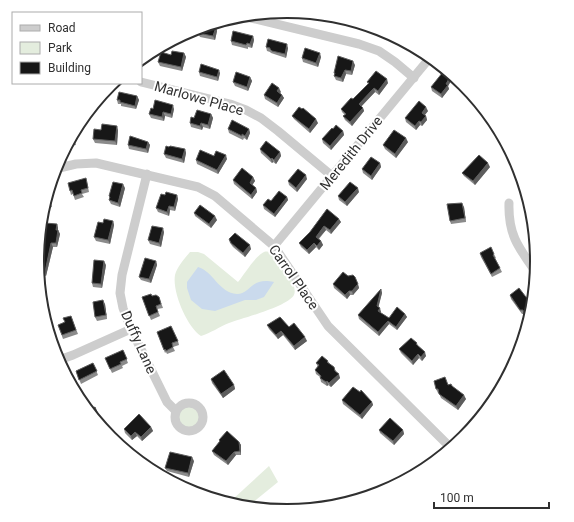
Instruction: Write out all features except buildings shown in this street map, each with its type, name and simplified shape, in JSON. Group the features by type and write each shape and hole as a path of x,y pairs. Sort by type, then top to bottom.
{"street":[{"path":"258,20 359,44 379,51 396,62 414,78"},
{"name":"Meredith Drive","path":"274,246 426,62"},
{"name":"Marlowe Place","path":"142,82 230,104 246,110 261,118 278,131 332,176"},
{"name":"Carrol Place","path":"63,167 96,163 198,187 215,196 274,246 328,326 447,444"},
{"name":"Duffy Lane","path":"147,174 122,275 120,293 122,308 131,329 167,402 176,410"},
{"path":"509,203 509,217 512,232 519,249 530,264"},
{"path":"64,358 131,329"}],"green space":[{"path":"190,252 204,254 238,282 257,257 264,252 269,252 275,255 286,268 293,283 295,290 294,295 283,304 274,308 229,323 201,336 186,317 178,299 176,290 175,275 177,269"},
{"path":"189,405 198,408 201,417 198,426 189,429 180,426 177,417 180,408"},
{"path":"269,466 278,482 254,502 234,498"}],"water":[{"path":"198,267 203,269 225,290 231,293 242,293 260,282 274,282 264,297 256,300 245,300 215,311 202,309 191,300 187,288 187,282"}]}
